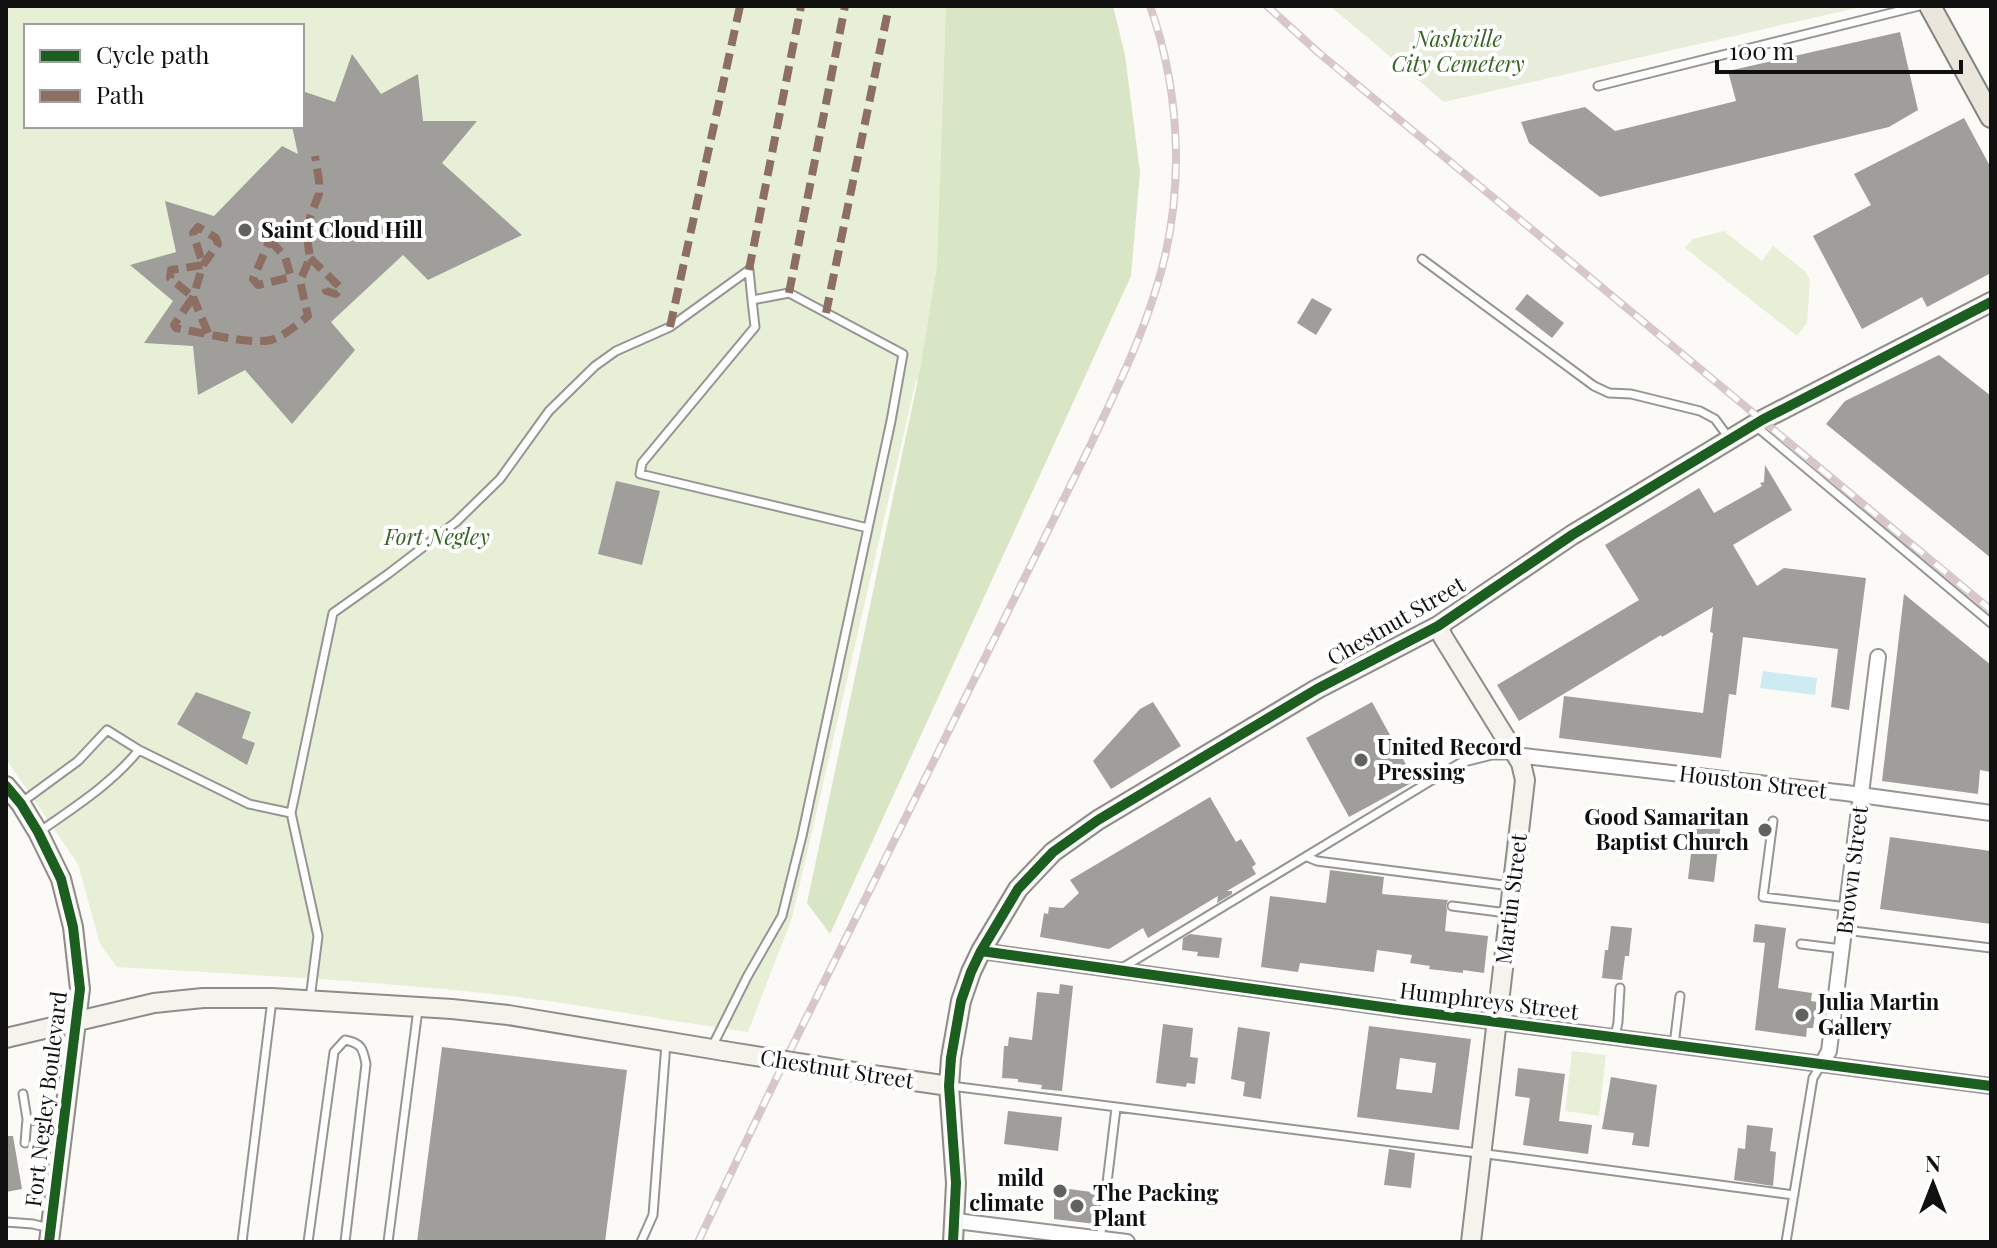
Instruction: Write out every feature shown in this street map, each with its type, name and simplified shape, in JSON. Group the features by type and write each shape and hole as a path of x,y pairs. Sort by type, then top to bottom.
{"main road":[{"path":"1930,6 1991,117"}],"street":[{"name":"Chestnut Street","path":"6,1038 154,1003 203,998 272,998 508,1015 949,1086 961,1001 971,972 1018,889 1053,852 1098,820 1317,689 1438,626 1572,535 1730,439 1991,302"},
{"name":"Martin Street","path":"1438,626 1515,755 1524,771 1525,780 1471,1242"},
{"name":"Brown Street","path":"1822,1064 1829,1051 1878,657"},
{"name":"Houston Street","path":"1515,755 1991,813"},
{"name":"Fort Negley Boulevard","path":"6,786 38,832 61,879 73,927 80,989 50,1235"},
{"name":"Humphreys Street","path":"981,951 1991,1086"},
{"path":"949,1086 956,1183 953,1242"},
{"path":"956,1221 1127,1242"}],"lane":[{"path":"1598,86 1919,6"},
{"path":"1422,259 1594,386 1609,393 1631,394 1700,411 1715,419 1730,439"},
{"path":"310,1000 318,936 291,813 333,613 456,522 500,479 549,411 595,366 616,351 670,327 749,270 755,327 642,463 640,474 868,528"},
{"path":"718,1050 747,977 782,916 802,836 903,354 789,293 752,300"},
{"path":"1755,425 1991,623"},
{"path":"21,804 78,761 107,730 139,750 249,804 291,813"},
{"path":"38,832 109,782 139,750"},
{"path":"1116,971 1460,763 1492,755 1515,755"},
{"path":"1773,821 1763,897 1847,907"},
{"path":"1307,857 1317,861 1513,887"},
{"path":"1452,906 1509,913"},
{"path":"1845,930 1991,948"},
{"path":"1801,944 1842,949"},
{"path":"1615,1037 1620,988"},
{"path":"1674,1045 1680,996"},
{"path":"242,1242 272,998"},
{"path":"388,1242 419,1007"},
{"path":"308,1242 334,1052 345,1040 356,1042 364,1051 366,1064 345,1242"},
{"path":"641,1242 653,1215 666,1041"},
{"name":"Brown Street","path":"1794,1195 1813,1078 1822,1064"},
{"path":"949,1086 1794,1195 1786,1242"},
{"path":"23,1094 27,1119 25,1143"},
{"path":"1100,1240 1116,1108"},
{"path":"27,1119 64,1124"},
{"path":"6,1222 33,1224 50,1235"}],"green space":[{"name":"Fort Negley","path":"6,6 969,6 1024,339 916,381 792,918 748,1032 468,991 117,967 100,944 78,864 6,759"},
{"path":"946,6 1113,6 1125,55 1140,172 1131,276 830,934 807,903 921,365 937,266"},
{"name":"Nashville City Cemetery","path":"1330,6 1865,6 1444,102"},
{"path":"1724,231 1762,261 1773,246 1805,271 1810,280 1807,323 1797,336 1685,248 1693,239"},
{"path":"1572,1051 1606,1055 1599,1116 1565,1111"}],"water":[{"path":"1763,671 1817,678 1815,695 1760,688"}],"building":[{"path":"1900,32 1918,110 1889,127 1600,197 1529,143 1521,122 1585,107 1615,131 1736,101 1728,71"},
{"path":"352,54 381,94 418,74 423,121 477,121 442,163 522,235 428,280 403,255 331,322 355,350 292,424 245,370 198,395 193,346 144,343 173,301 130,265 176,252 165,201 214,216 282,146 298,154 292,128 304,128 304,92 335,102"},
{"path":"1964,118 1991,168 1991,273 1927,307 1922,297 1862,329 1813,236 1871,205 1854,174"},
{"path":"1527,294 1564,323 1552,338 1515,309"},
{"path":"1312,298 1332,309 1316,335 1297,323"},
{"path":"1939,355 1991,396 1991,558 1826,424 1845,401"},
{"path":"1765,465 1792,510 1733,545 1757,586 1784,568 1866,578 1849,710 1831,707 1838,649 1743,637 1736,695 1729,694 1721,758 1559,738 1564,696 1703,713 1713,633 1710,632 1713,607 1519,721 1497,685 1639,600 1605,545 1699,488 1714,513 1762,486 1760,483 1764,482"},
{"path":"616,481 660,491 642,565 598,554"},
{"path":"1904,594 1991,665 1991,772 1980,770 1978,794 1882,781"},
{"path":"196,692 251,712 242,738 255,743 247,765 177,724"},
{"path":"1153,702 1181,746 1111,789 1093,761 1140,709"},
{"name":"United Record Pressing","path":"1372,702 1415,781 1349,817 1306,738"},
{"path":"1210,797 1236,842 1241,839 1256,864 1252,867 1256,874 1227,891 1232,891 1232,894 1217,903 1218,896 1148,938 1143,928 1109,949 1040,937 1044,913 1048,914 1049,907 1063,908 1079,893 1070,880"},
{"path":"1696,811 1722,814 1714,882 1688,879"},
{"path":"1890,837 1991,851 1991,924 1880,909"},
{"path":"1330,870 1384,877 1382,894 1448,900 1445,931 1488,936 1484,973 1429,969 1430,966 1410,963 1412,955 1377,950 1374,972 1300,963 1298,972 1261,967 1270,896 1326,903"},
{"path":"1755,924 1786,928 1778,988 1812,993 1811,1001 1817,1002 1813,1028 1807,1028 1806,1037 1755,1030 1765,943 1753,942"},
{"path":"1611,926 1632,928 1622,980 1602,978"},
{"path":"1190,934 1222,938 1219,958 1197,956 1198,952 1182,950 1183,938"},
{"path":"1060,984 1073,986 1062,1091 1041,1089 1042,1085 1002,1078 1004,1046 1008,1046 1009,1037 1032,1040 1037,992 1059,994"},
{"path":"1163,1024 1193,1028 1190,1057 1198,1058 1195,1084 1187,1083 1186,1087 1156,1083"},
{"path":"1369,1026 1471,1039 1459,1130 1357,1117","holes":["1400,1058 1436,1063 1432,1093 1396,1089"]},
{"path":"1238,1027 1270,1032 1261,1099 1243,1096 1245,1082 1231,1079"},
{"path":"442,1047 627,1070 605,1242 417,1242"},
{"path":"1518,1068 1565,1074 1559,1121 1592,1125 1588,1154 1523,1145 1530,1098 1515,1096"},
{"path":"1611,1077 1657,1085 1649,1147 1632,1145 1634,1133 1602,1129"},
{"path":"1008,1111 1062,1117 1058,1151 1004,1144"},
{"path":"1747,1125 1773,1128 1770,1151 1776,1152 1773,1186 1734,1180 1738,1148 1745,1149"},
{"path":"6,1136 13,1136 22,1189 6,1192"},
{"path":"1389,1149 1415,1153 1411,1188 1384,1185"},
{"name":"The Packing Plant","path":"1054,1187 1099,1193 1095,1224 1054,1219"}],"railway":[{"path":"698,1242 1092,442 1142,328 1156,289 1172,219 1176,147 1169,75 1150,6"},
{"path":"1267,6 1319,53 1991,610"}],"marked path":[{"path":"670,327 740,6"},
{"path":"749,270 801,6"},
{"path":"789,293 845,6"},
{"path":"826,313 889,6"},
{"path":"208,333 193,297 203,265 218,244 216,238 198,227 193,233 203,265 171,270 170,278 193,297 174,325 176,328 238,339 262,341 280,336 308,316 300,281 310,258 307,237 310,217 319,194 315,156"},
{"path":"270,240 285,257 291,277 258,285 253,279 270,240"},
{"path":"310,258 341,288 336,294 326,291 325,287 333,281"}],"cycle path":[{"path":"953,1242 956,1183 949,1086 961,1001 981,951 1018,889 1053,852 1098,820 1317,689 1438,626 1572,535 1762,420 1991,302"},
{"path":"6,786 38,832 61,879 73,927 80,989 49,1242"},
{"path":"981,951 1404,1010 1991,1086"}],"place":[{"name":"Saint Cloud Hill","path":"245,230"},
{"name":"United Record Pressing","path":"1361,760"},
{"name":"Good Samaritan Baptist Church","path":"1765,830"},
{"name":"Julia Martin Gallery","path":"1802,1015"},
{"name":"mild climate","path":"1060,1191"},
{"name":"The Packing Plant","path":"1077,1206"}]}
